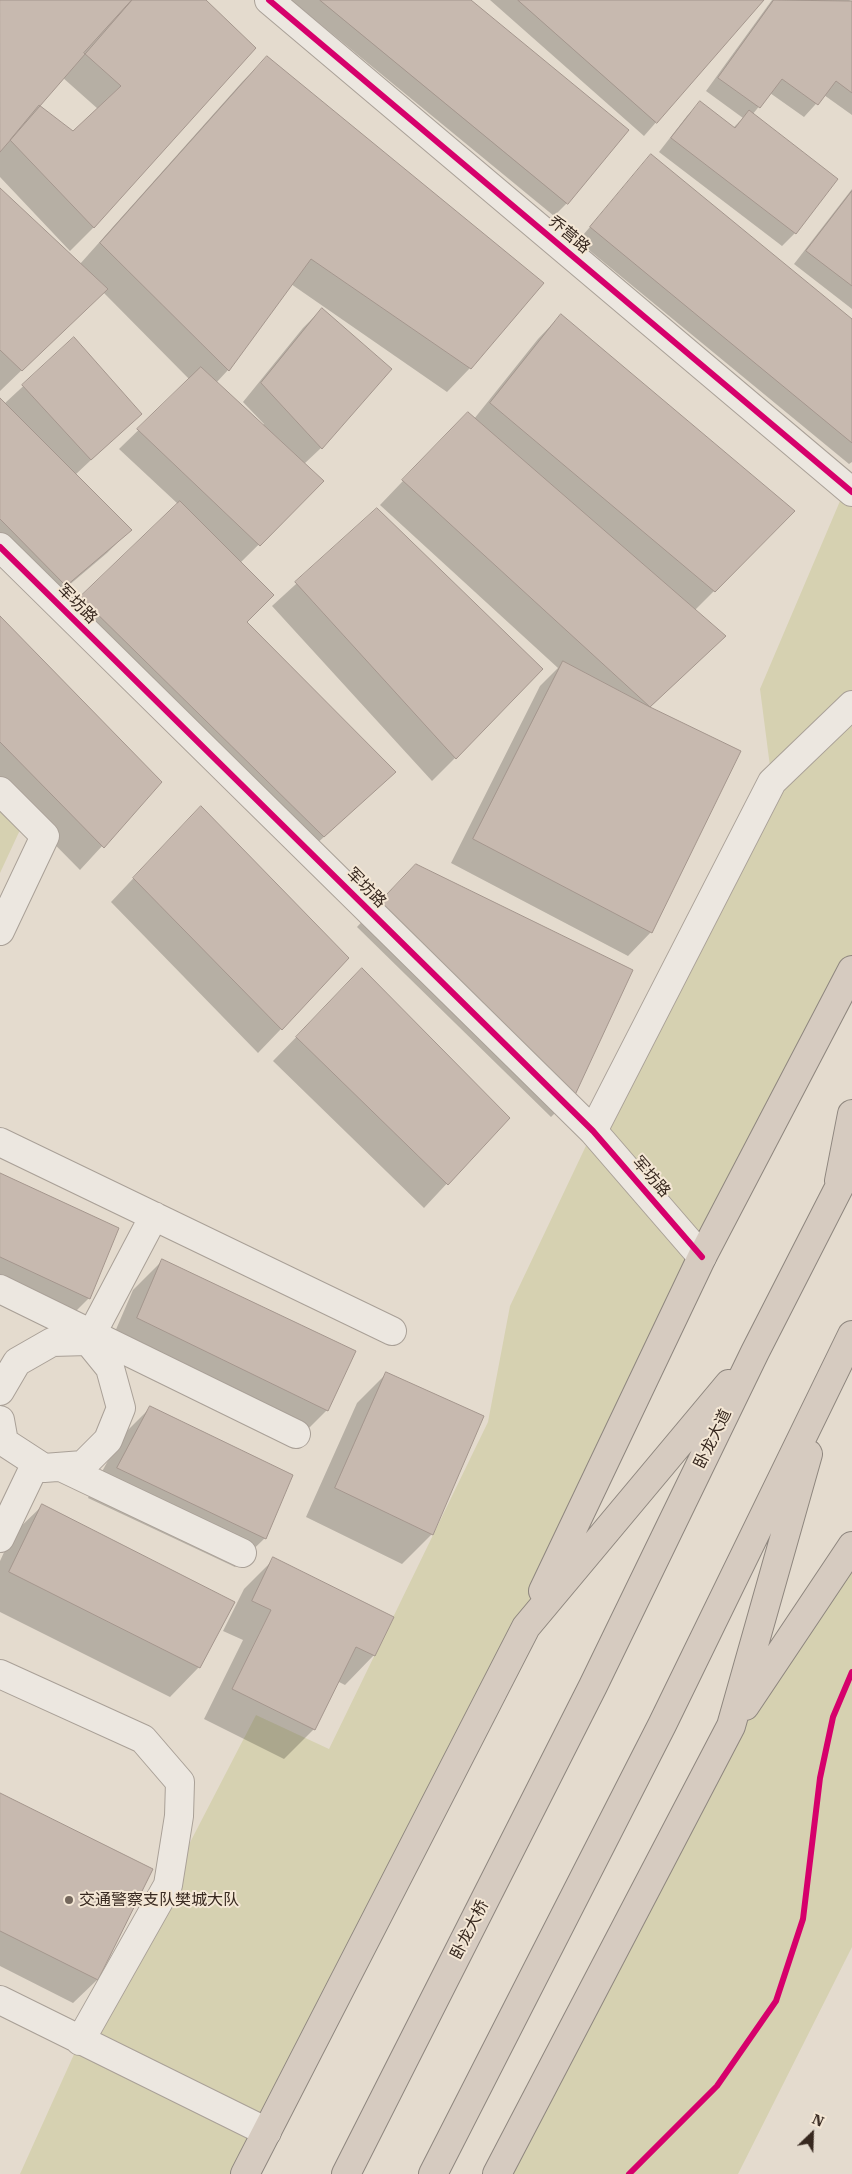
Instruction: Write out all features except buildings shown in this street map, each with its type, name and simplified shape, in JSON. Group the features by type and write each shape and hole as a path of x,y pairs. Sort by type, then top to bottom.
{"highway":[{"path":"245,2174 526,1627 702,1258 852,970"},
{"name":"卧龙大道","path":"836,1194 852,1114"},
{"name":"卧龙大道","path":"594,1686 756,1352 852,1162"},
{"path":"433,2174 662,1725 852,1335"},
{"path":"526,1627 756,1352"},
{"path":"731,1726 827,1385"},
{"path":"497,2174 731,1726 852,1546"},
{"name":"卧龙大桥","path":"346,2174 594,1686"}],"street":[{"name":"乔营路","path":"269,0 852,492"},
{"name":"军坊路","path":"0,548 593,1132 702,1258"},
{"path":"593,1132 772,782 852,705"},
{"path":"0,791 46,836 0,931"},
{"path":"0,1142 392,1331"},
{"path":"90,1338 154,1216"},
{"path":"0,1289 90,1338 296,1434"},
{"path":"0,1391 17,1362 52,1342 90,1338"},
{"path":"49,1465 83,1466 108,1440 121,1408 110,1368 90,1338"},
{"path":"1,1434 49,1465 242,1552"},
{"path":"0,1538 49,1465"},
{"path":"0,1674 144,1738 180,1782 179,1816 168,1885 80,2040"},
{"path":"0,2000 267,2132"}],"shaded area":[{"path":"846,487 852,492 852,970 526,1627 245,2174 20,2174 80,2041 168,1885 256,1715 329,1749 488,1422 510,1306 593,1131 772,782 760,689"},
{"path":"0,811 20,830 0,873"},
{"path":"852,1546 852,1947 738,2174 497,2174 731,1726"}],"cycle path":[{"path":"269,0 852,492"},
{"path":"0,547 593,1131 702,1257"},
{"path":"629,2174 717,2086 776,2001 803,1919 820,1778 833,1717 852,1672"}],"place":[{"name":"交通警察支队樊城大队","path":"69,1900"}]}
